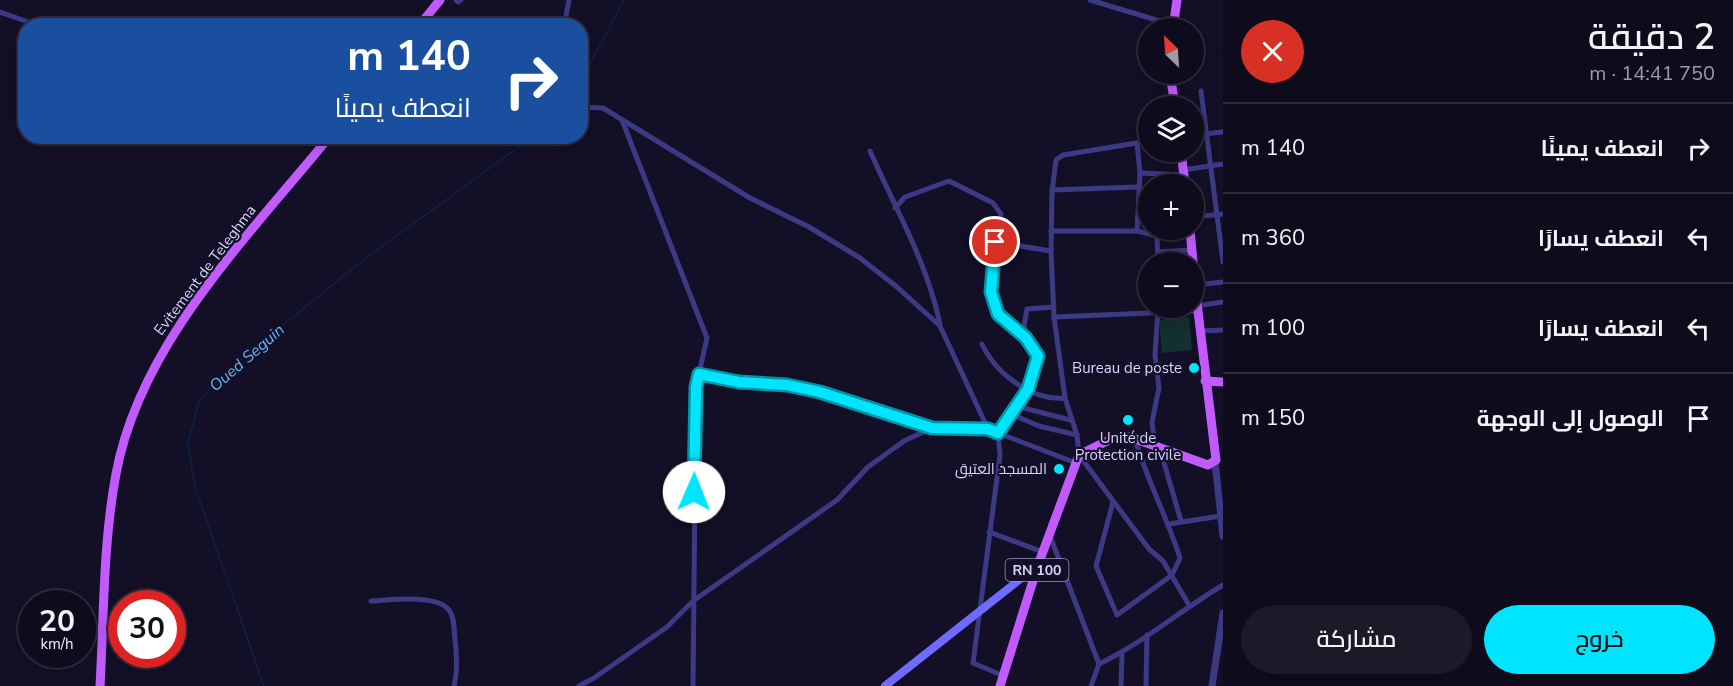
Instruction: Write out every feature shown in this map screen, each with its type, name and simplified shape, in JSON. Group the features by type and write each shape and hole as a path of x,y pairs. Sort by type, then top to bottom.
{"main road":[{"path":"425,18 440,0"},
{"path":"1174,18 1177,0"},
{"name":"Evitement de Teleghma","path":"100,686 108,529 116,472 127,430 148,378 168,340 200,296 324,144"},
{"path":"1191,240 1192,250"},
{"path":"1077,459 1119,436 1135,439 1208,465 1215,462 1198,318"},
{"path":"1205,381 1223,382"},
{"name":"RN 100","path":"1000,686 1038,565 1077,459"},
{"path":"885,686 1038,565"}],"street":[{"path":"456,0 458,2 461,0"},
{"path":"566,18 569,0"},
{"path":"1090,0 1145,18"},
{"path":"0,12 18,18"},
{"path":"1201,92 1211,165 1221,214 1223,262"},
{"path":"588,107 603,108 750,198 809,227 860,258 940,326"},
{"path":"621,119 706,338 696,387 693,686"},
{"path":"1204,134 1223,132"},
{"path":"1077,459 1077,435 1070,420 1065,398 1054,317 1051,251 1052,190 1059,157 1137,143 1140,173 1151,174"},
{"path":"870,151 918,253 934,297 940,326 988,429"},
{"path":"1191,174 1211,165 1223,164"},
{"path":"895,208 905,197 949,181 993,203 1001,214 995,242 991,292 998,314 1026,338 1038,356 1028,389 998,433 1000,455 973,663 1004,676"},
{"path":"1051,231 1137,231 1138,187 1052,190"},
{"path":"1204,216 1221,214"},
{"path":"1157,240 1158,252 1192,250"},
{"path":"995,242 1051,251"},
{"path":"1204,284 1223,282"},
{"path":"1204,306 1223,302"},
{"path":"1026,338 1024,326 1027,309 1054,306"},
{"path":"1054,317 1138,312"},
{"path":"1158,318 1155,355 1159,388 1152,422 1181,521"},
{"path":"1199,331 1223,330"},
{"path":"982,344 1000,369 1028,389 1045,398 1065,398"},
{"path":"699,374 739,382 787,385 820,392 932,428 988,429 1077,459 1090,467 1113,502 1172,575 1189,605"},
{"path":"1016,406 1070,420"},
{"path":"1011,414 1049,429 1077,435"},
{"path":"579,686 666,627 693,601 837,500 868,467 904,441 932,428"},
{"path":"1113,502 1096,566 1117,615 1172,575 1180,558 1169,524 1144,471 1135,439"},
{"path":"1215,462 1223,535"},
{"path":"1169,524 1221,516"},
{"path":"989,532 1043,552"},
{"path":"1050,536 1099,664 1091,686"},
{"path":"1099,664 1122,654 1189,605 1223,585"},
{"path":"371,601 412,599 440,604 448,609 453,623 457,655 454,686"},
{"path":"1212,686 1223,615"},
{"path":"1146,686 1147,635"},
{"path":"1121,686 1122,654"}],"green space":[{"path":"1189,318 1192,350 1162,353 1159,320"}],"waterway":[{"name":"Oued Seguin","path":"588,68 624,0"},
{"name":"Oued Seguin","path":"264,686 195,487 188,444 199,401 224,373 362,261 523,144"}],"place":[{"name":"Bureau de poste","path":"1194,368"},
{"name":"Unité de Protection civile","path":"1128,420"},
{"name":"المسجد العتيق","path":"1059,469"}],"route":[{"path":"694,492 696,387 699,374 739,382 787,385 820,392 932,428 988,429 998,433 1028,389 1038,356 1026,338 998,314 991,292 991,267 995,242"}]}
